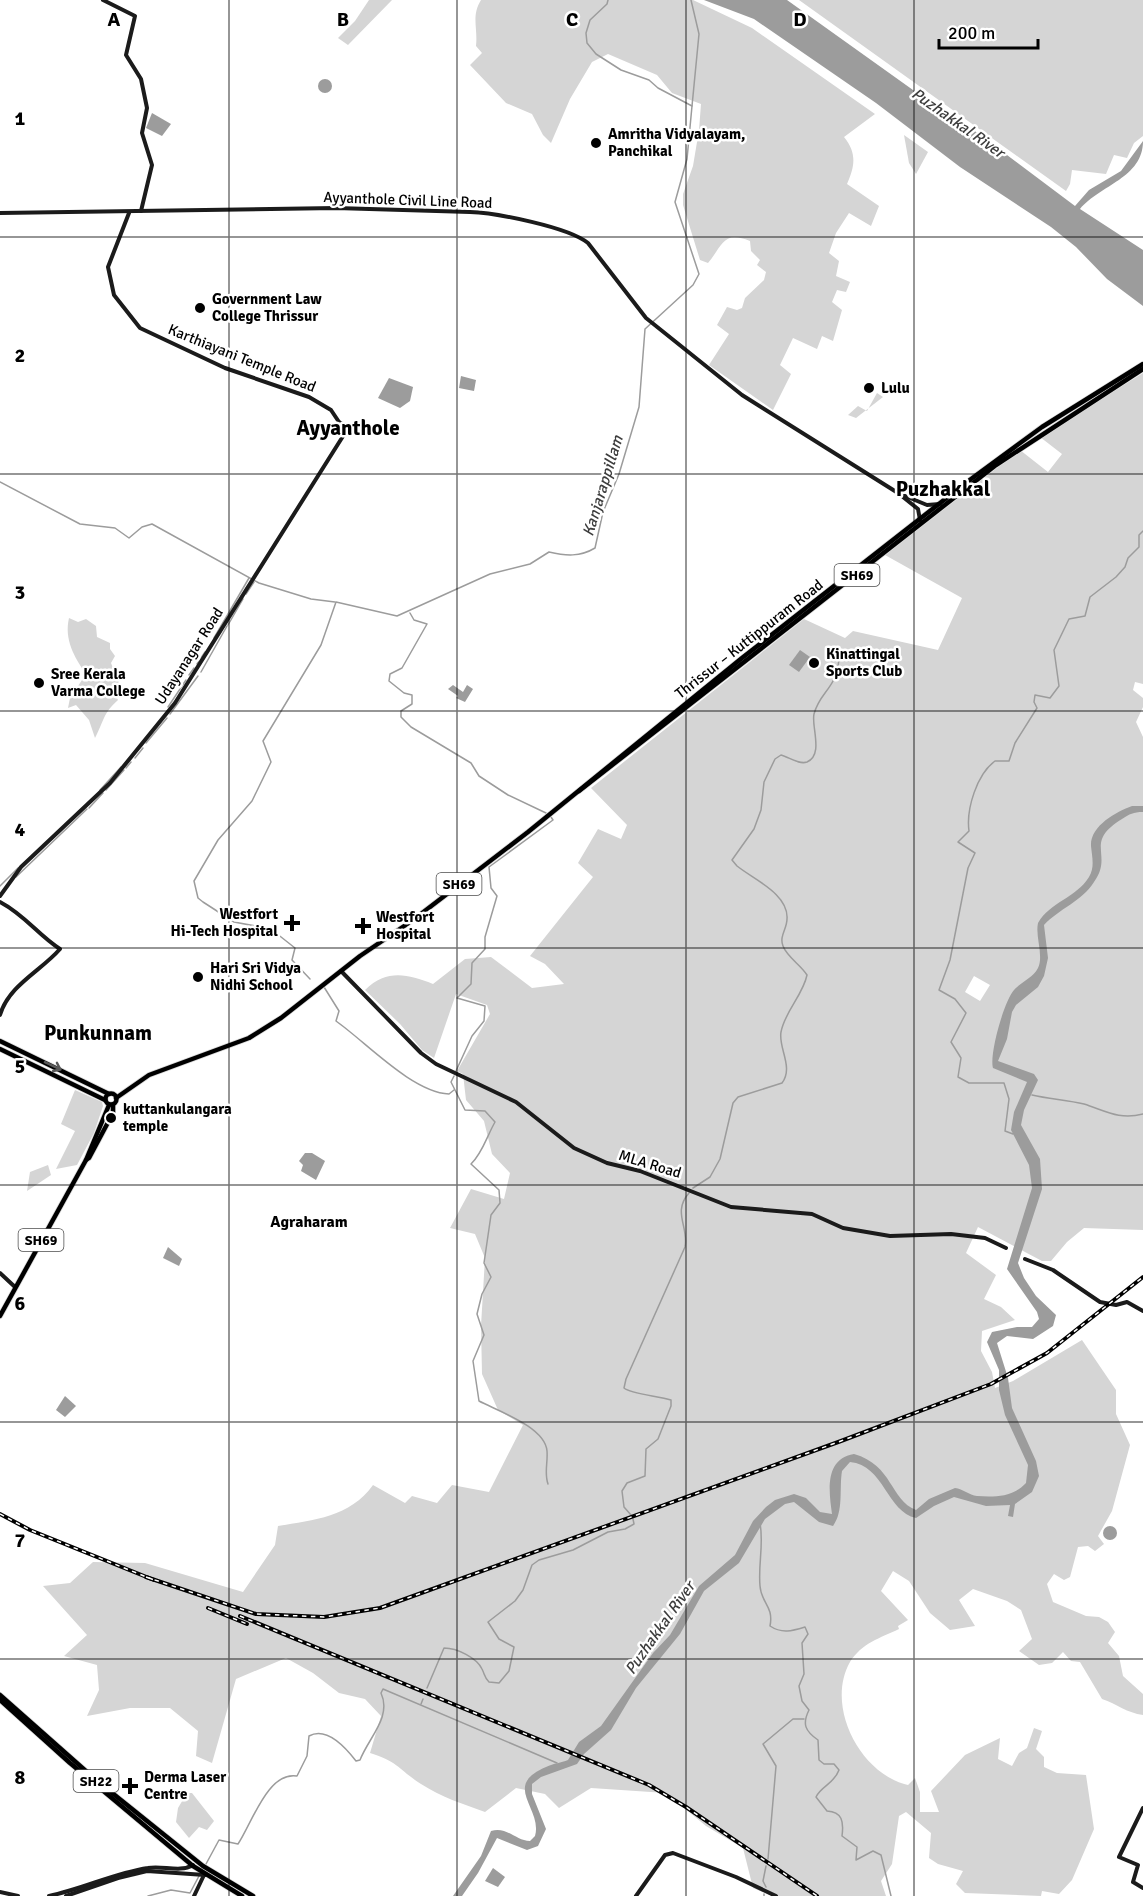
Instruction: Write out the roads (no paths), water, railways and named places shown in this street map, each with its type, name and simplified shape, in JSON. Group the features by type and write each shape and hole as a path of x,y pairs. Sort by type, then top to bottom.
{"main road":[{"name":"Thrissur – Kuttippuram Road","path":"578,792 734,664 940,503 1028,440 1143,364"},
{"name":"Thrissur – Kuttippuram Road","path":"116,1098 149,1075 249,1038 281,1018 341,971 442,898 1028,440 1143,369"},
{"path":"0,1041 116,1098"},
{"path":"0,1048 109,1103"},
{"name":"SH69","path":"0,1316 86,1160 109,1103 109,1094"},
{"name":"SH69","path":"109,1103 116,1098"},
{"name":"SH22","path":"0,1695 203,1872 243,1896"},
{"name":"SH22","path":"0,1700 70,1763 195,1864"},
{"name":"SH22","path":"203,1872 253,1896"}],"street":[{"path":"104,0 135,16 126,55 141,79 147,108 142,133 152,165 141,212"},
{"name":"Ayyanthole Civil Line Road","path":"0,213 129,213 336,208 491,214 580,236 588,243 646,318 659,330 742,395 898,493 916,507 920,513 920,520"},
{"name":"Karthiayani Temple Road","path":"129,213 108,267 108,275 117,300 137,325 157,338 193,351 225,368 309,397 331,410 345,430"},
{"name":"Udayanagar Road","path":"0,896 21,867 93,800 143,745 192,680 251,580 345,430"},
{"name":"Ayyanthole Civil Line Road","path":"898,493 927,505 940,503"},
{"path":"0,902 26,918 45,939 60,949 46,965 18,986 6,1001 0,1015"},
{"name":"MLA Road","path":"341,971 421,1053 436,1064 516,1102 574,1148 607,1163 640,1171 731,1207 812,1214 843,1228 890,1236 951,1234 985,1238 1006,1248"},
{"path":"1025,1259 1053,1270 1100,1302 1116,1305 1127,1302 1143,1311"},
{"path":"0,1273 15,1287"},
{"path":"1143,1808 1119,1857 1138,1865 1133,1882 1143,1888"},
{"path":"636,1896 669,1853 728,1873 776,1896"},
{"path":"49,1896 128,1871 152,1867 184,1868 195,1864"},
{"path":"66,1896 118,1878 147,1871 203,1872 194,1896"},
{"path":"0,1892 18,1896"}],"water":[{"name":"Puzhakkal River","path":"704,0 787,0 927,100 948,111 1075,206 1089,190 1121,171 1143,141 1141,154 1136,164 1119,180 1098,193 1080,209 1143,250 1143,306 1107,279 1076,247 1051,227 960,167 876,103 754,19"},
{"path":"322,79 328,79 332,86 328,93 322,93 318,89 318,83"},
{"path":"152,113 171,124 162,136 146,128"},
{"path":"461,376 476,380 474,391 459,388"},
{"path":"389,378 413,387 410,401 400,408 378,398"},
{"path":"800,650 810,657 799,672 789,665"},
{"path":"453,685 463,692 467,685 473,689 465,702 456,698 458,696 448,689"},
{"path":"1132,806 1143,806 1143,812 1127,816 1110,827 1104,835 1101,842 1099,872 1089,889 1044,925 1048,958 1044,976 1038,987 1016,1005 1012,1012 1007,1039 998,1061 1034,1074 1038,1080 1024,1110 1021,1125 1040,1159 1042,1189 1018,1263 1024,1278 1036,1296 1056,1315 1053,1326 1033,1339 1007,1336 997,1343 1008,1378 1012,1408 1036,1461 1039,1476 1032,1492 1015,1504 1013,1517 1008,1516 1010,1505 986,1506 954,1497 916,1518 906,1514 898,1507 871,1471 850,1462 842,1471 839,1514 833,1526 819,1522 794,1502 785,1504 765,1519 739,1563 704,1591 680,1634 636,1688 611,1730 584,1754 577,1764 541,1777 532,1784 532,1794 546,1829 538,1846 527,1850 497,1838 478,1873 462,1896 453,1896 481,1856 491,1831 502,1830 530,1841 535,1836 536,1826 525,1790 526,1782 533,1774 546,1767 568,1760 579,1742 601,1726 653,1653 670,1635 699,1586 735,1555 753,1521 775,1500 794,1494 806,1498 820,1512 832,1514 830,1487 833,1469 844,1457 854,1454 867,1459 876,1466 901,1499 916,1510 929,1499 955,1488 977,1496 997,1496 1010,1494 1026,1483 1028,1465 1005,1415 999,1390 999,1370 987,1342 992,1332 1017,1327 1032,1327 1039,1319 1037,1312 1007,1269 1032,1188 1029,1165 1011,1130 1014,1112 1027,1082 993,1068 993,1052 1002,1016 1010,996 1033,975 1040,963 1038,923 1049,910 1077,890 1089,877 1093,866 1092,839 1099,826 1112,816"},
{"path":"305,1153 312,1153 325,1161 316,1180 301,1171 303,1165 299,1161"},
{"path":"168,1247 182,1259 179,1266 163,1258"},
{"path":"65,1396 76,1406 65,1417 56,1410"},
{"path":"1107,1526 1113,1526 1117,1533 1113,1540 1107,1540 1103,1536 1103,1530"},
{"path":"493,1868 505,1877 498,1887 485,1881"}],"waterway":[{"name":"Kanjarappillam","path":"310,979 292,960 295,948 276,933 266,928 234,922 203,902 198,898 194,881 218,840 252,801 271,762 263,741 321,645 336,602 397,616 490,574 530,564 549,552 573,555 595,548 603,512 619,474 639,407 645,329 693,285 699,274 675,202 687,159 692,106 658,88 649,80 621,70 596,54 587,43 586,33 590,20 607,4 608,0"},
{"path":"691,0 699,34 692,106"},
{"path":"0,482 80,524 115,528 129,538 142,527 152,524 259,583 311,599 335,602"},
{"path":"1013,1134 1005,1131 1009,1099 1004,1083 969,1083 958,1077 961,1058 951,1042 966,1013 955,999 939,990 950,960 968,868 975,853 958,842 969,831 971,803 983,774 995,761 1009,761 1015,743 1037,708 1034,702 1035,695 1050,698 1059,686 1054,650 1069,619 1085,616 1090,597 1125,567 1128,558 1139,547 1139,535 1143,531"},
{"path":"214,638 249,578"},
{"path":"246,594 254,582"},
{"path":"228,625 243,599"},
{"path":"410,613 414,620 427,624 402,668 390,674 389,681 404,693 412,695 412,704 401,711 401,717 411,727 471,763 479,776 508,795 546,813"},
{"path":"201,672 227,626"},
{"path":"197,664 205,652"},
{"path":"693,1188 710,1177 720,1159 733,1103 738,1097 782,1083 785,1077 786,1064 781,1032 807,975 783,946 782,939 787,919 782,902 769,888 732,860 754,829 761,810 764,782 775,759 781,755 804,763 815,753 814,714 835,677 839,659"},
{"path":"189,675 194,668"},
{"path":"170,714 198,676"},
{"path":"168,707 186,680"},
{"path":"146,743 167,718"},
{"path":"135,758 143,748"},
{"path":"126,768 131,762"},
{"path":"100,790 121,767"},
{"path":"106,790 124,770"},
{"path":"89,808 103,793"},
{"path":"16,877 87,809"},
{"path":"456,1071 472,1036 484,1021 485,1006 457,998 471,984 472,963 485,949 485,937 497,896 491,888 489,867 553,820 551,817"},
{"path":"0,886 18,868"},
{"path":"324,987 339,1011 336,1021 390,1065 420,1085 435,1091 449,1094 454,1090"},
{"path":"454,1076 451,1082 465,1110 485,1111 495,1122 471,1164 499,1190 500,1203 491,1215 484,1263 491,1277 482,1294 477,1314 484,1335 473,1361 479,1401 530,1427 538,1434 547,1451 548,1484"},
{"path":"1032,1095 1084,1104 1120,1115 1143,1114"},
{"path":"631,1515 624,1507 622,1491 627,1483 645,1476 646,1449 658,1439 671,1406 671,1400 624,1388 685,1247 686,1240 681,1213 684,1200 689,1193"},
{"path":"427,1688 444,1648 466,1654 479,1665 489,1682 499,1683 509,1671 514,1647 499,1639 488,1622 515,1601 523,1590 532,1565 539,1560 573,1550 608,1532 625,1529 634,1524 633,1519"},
{"path":"760,1523 760,1586 769,1609 770,1626 783,1631 805,1627 808,1634 802,1643 804,1674 799,1686 802,1701 809,1710 805,1723 810,1733 818,1740 819,1760 824,1764 834,1764 839,1770 834,1779 816,1797 827,1811 836,1813 841,1818 842,1836 857,1847 856,1860 873,1851 881,1855 891,1896"},
{"path":"206,1864 219,1840 238,1844 269,1790 287,1777 297,1776 307,1756 309,1736 316,1734 329,1736 347,1750 356,1761 360,1760 382,1719 384,1702 381,1693 383,1689 557,1763"},
{"path":"421,1704 423,1699"},
{"path":"768,1859 776,1766 763,1744 793,1719 804,1719"},
{"path":"766,1866 763,1881 766,1887"},
{"path":"148,1896 171,1890 190,1893 199,1876"}],"railway":[{"path":"146,1577 256,1614 324,1617 380,1608 841,1441 991,1384 1047,1353 1143,1277"},
{"path":"0,1514 30,1530 154,1580"},
{"path":"208,1608 247,1624"},
{"path":"240,1616 649,1785 686,1807 817,1896"}],"place":[{"name":"Amritha Vidyalayam, Panchikal","path":"596,143"},
{"name":"Government Law College Thrissur","path":"200,308"},
{"name":"Lulu","path":"869,388"},
{"name":"Kinattingal Sports Club","path":"814,663"},
{"name":"Sree Kerala Varma College","path":"39,683"},
{"name":"Westfort Hi-Tech Hospital","path":"292,923"},
{"name":"Westfort Hospital","path":"363,926"},
{"name":"Hari Sri Vidya Nidhi School","path":"198,977"},
{"name":"kuttankulangara temple","path":"111,1118"},
{"name":"Derma Laser Centre","path":"130,1786"}],"district":[{"name":"Ayyanthole","path":"348,428"},
{"name":"Puzhakkal","path":"943,489"},
{"name":"Punkunnam","path":"98,1033"},
{"name":"Agraharam","path":"309,1222"}]}
